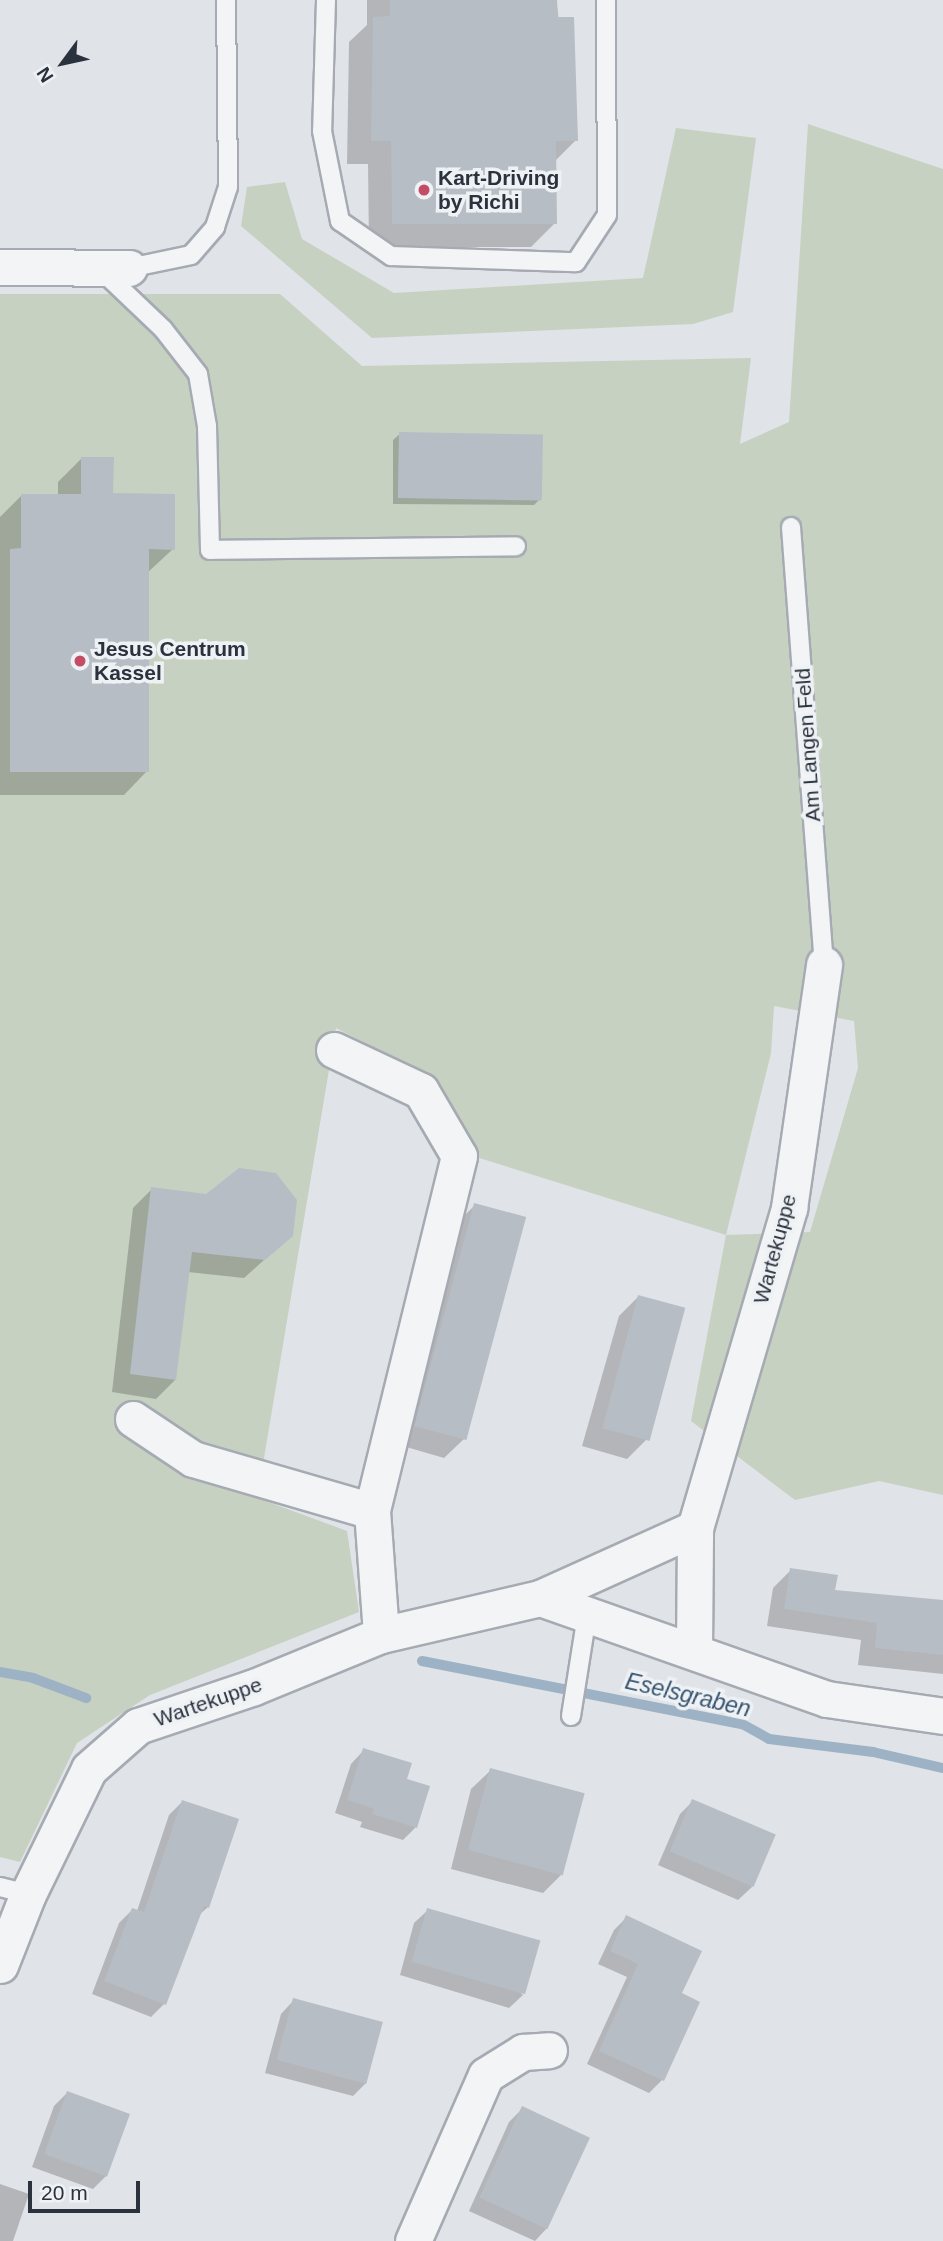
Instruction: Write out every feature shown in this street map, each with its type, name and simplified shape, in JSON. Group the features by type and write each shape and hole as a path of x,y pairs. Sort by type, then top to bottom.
{"street":[{"path":"0,267 113,267"},
{"name":"Wartekuppe","path":"694,1651 695,1528 789,1208 824,964"},
{"path":"334,1050 421,1091 458,1156 372,1511 382,1635"},
{"path":"133,1419 193,1459 372,1511"},
{"name":"Wartekuppe","path":"0,1965 14,1890 89,1769 138,1726 382,1635 540,1598 695,1528"},
{"path":"540,1598 827,1699 943,1716"},
{"path":"413,2241 486,2075 523,2052 549,2050"}],"lane":[{"path":"113,267 191,255 215,227 228,187 226,0"},
{"path":"326,0 322,131 341,221 391,256 576,262 607,215 606,0"},
{"path":"113,267 198,374 207,426 210,550 516,545"},
{"name":"Am Langen Feld","path":"791,527 824,964"},
{"path":"571,1716 587,1615"}],"green space":[{"path":"808,124 943,169 943,1495 879,1481 795,1500 691,1421 726,1235 473,1156 428,1075 336,1028 263,1464 244,1493 347,1531 359,1612 150,1695 77,1743 20,1862 0,1857 0,294 280,294 362,366 751,358 740,444 789,422","holes":["774,1006 854,1021 858,1068 810,1232 726,1235 771,1053"]},
{"path":"676,128 756,138 733,312 693,324 372,338 241,226 247,187 285,182 302,239 394,293 643,278"}],"building":[{"path":"390,0 557,0 558,17 574,17 578,141 556,141 557,224 392,224 391,141 371,141 373,17 390,16"},
{"path":"399,432 543,435 542,501 398,498"},
{"name":"Jesus Centrum Kassel","path":"81,457 114,457 113,493 175,494 175,550 149,549 149,772 10,772 10,549 21,548 21,494 81,494"},
{"path":"239,1168 276,1173 297,1200 293,1236 265,1260 192,1252 176,1380 130,1374 151,1187 206,1194"},
{"path":"474,1203 526,1217 466,1440 414,1426"},
{"path":"638,1295 685,1308 650,1441 602,1428"},
{"path":"790,1568 838,1575 835,1590 943,1600 943,1655 875,1648 877,1623 784,1609"},
{"path":"363,1748 412,1763 407,1779 430,1786 417,1828 372,1814 374,1809 347,1800"},
{"path":"490,1768 585,1793 563,1875 468,1850"},
{"path":"692,1799 776,1835 753,1887 670,1851"},
{"path":"182,1800 239,1819 209,1908 204,1906 166,2005 104,1981 132,1908 144,1912"},
{"path":"427,1908 540,1941 525,1994 412,1962"},
{"path":"626,1915 702,1951 682,1993 700,2002 664,2081 599,2051 638,1964 610,1951"},
{"path":"293,1998 383,2022 366,2084 276,2060"},
{"path":"67,2091 130,2114 107,2177 44,2154"},
{"path":"522,2106 590,2138 547,2229 479,2198"}],"waterway":[{"name":"Eselsgraben","path":"422,1661 744,1725 769,1739 873,1752 943,1768"},
{"name":"Eselsgraben","path":"0,1672 33,1678 86,1698"}],"place":[{"name":"Kart-Driving by Richi","path":"424,190"},
{"name":"Jesus Centrum Kassel","path":"80,661"}]}
